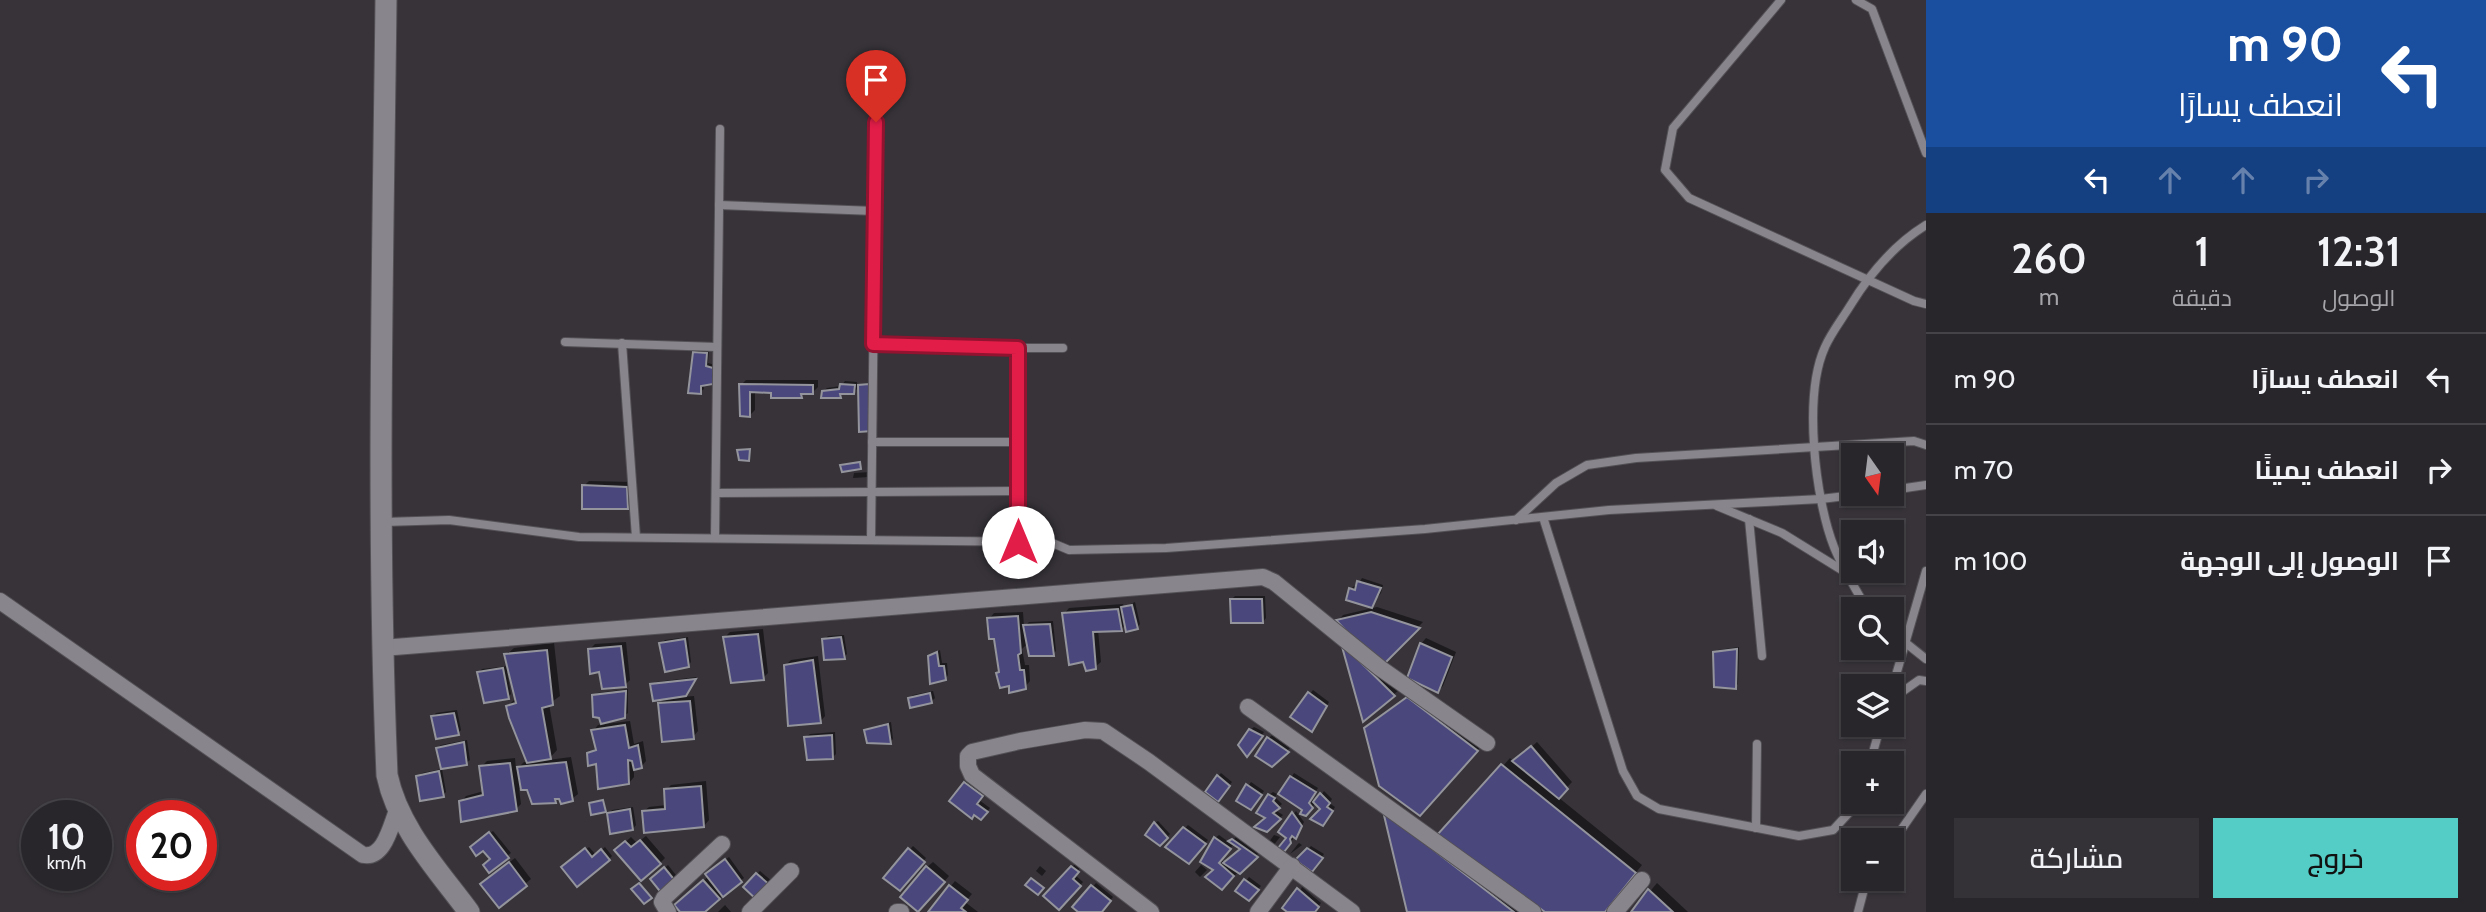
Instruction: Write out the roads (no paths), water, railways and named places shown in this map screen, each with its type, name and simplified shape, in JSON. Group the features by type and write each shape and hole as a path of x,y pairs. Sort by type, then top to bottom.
{"street":[{"path":"386,0 381,522 387,775 398,808 415,839 469,912"},
{"path":"382,648 1263,577 1274,582 1380,668 1487,743"},
{"path":"0,601 363,855 370,856 380,850 398,808"},
{"path":"1248,707 1533,912"},
{"path":"1148,911 972,775 968,756 972,752 1020,741 1086,730 1103,732 1149,762 1352,912"},
{"path":"668,912 662,902 664,898 723,844"},
{"path":"1258,912 1292,866"},
{"path":"750,912 790,872"},
{"path":"1615,912 1642,880"}],"lane":[{"path":"1781,0 1673,128 1665,170 1689,198 1914,301 1926,304"},
{"path":"1856,0 1872,9 1926,153"},
{"path":"871,540 876,122"},
{"path":"715,538 720,129"},
{"path":"719,205 875,211"},
{"path":"1841,561 1834,548 1821,499 1814,446 1815,388 1824,348 1867,279 1916,231 1926,225"},
{"path":"565,342 717,347"},
{"path":"622,343 636,537"},
{"path":"873,344 1063,348"},
{"path":"1018,348 1018,542"},
{"path":"1516,520 1556,482 1587,466 1636,458 1814,446 1914,441 1926,445"},
{"path":"872,442 1018,442"},
{"path":"1904,488 1926,485"},
{"path":"716,493 1018,491"},
{"path":"381,522 449,520 579,537 1050,542 1069,550 1166,548 1609,510 1841,497"},
{"path":"1714,505 1782,533 1841,569"},
{"path":"1543,517 1623,771 1637,796 1659,809 1799,836 1833,830 1848,814"},
{"path":"1749,519 1762,656"},
{"path":"1896,674 1926,571"},
{"path":"1905,644 1926,659"},
{"path":"1904,691 1919,680 1926,681"},
{"path":"1756,828 1757,744"},
{"path":"1902,828 1926,794"},
{"path":"1858,912 1864,891"}]}
